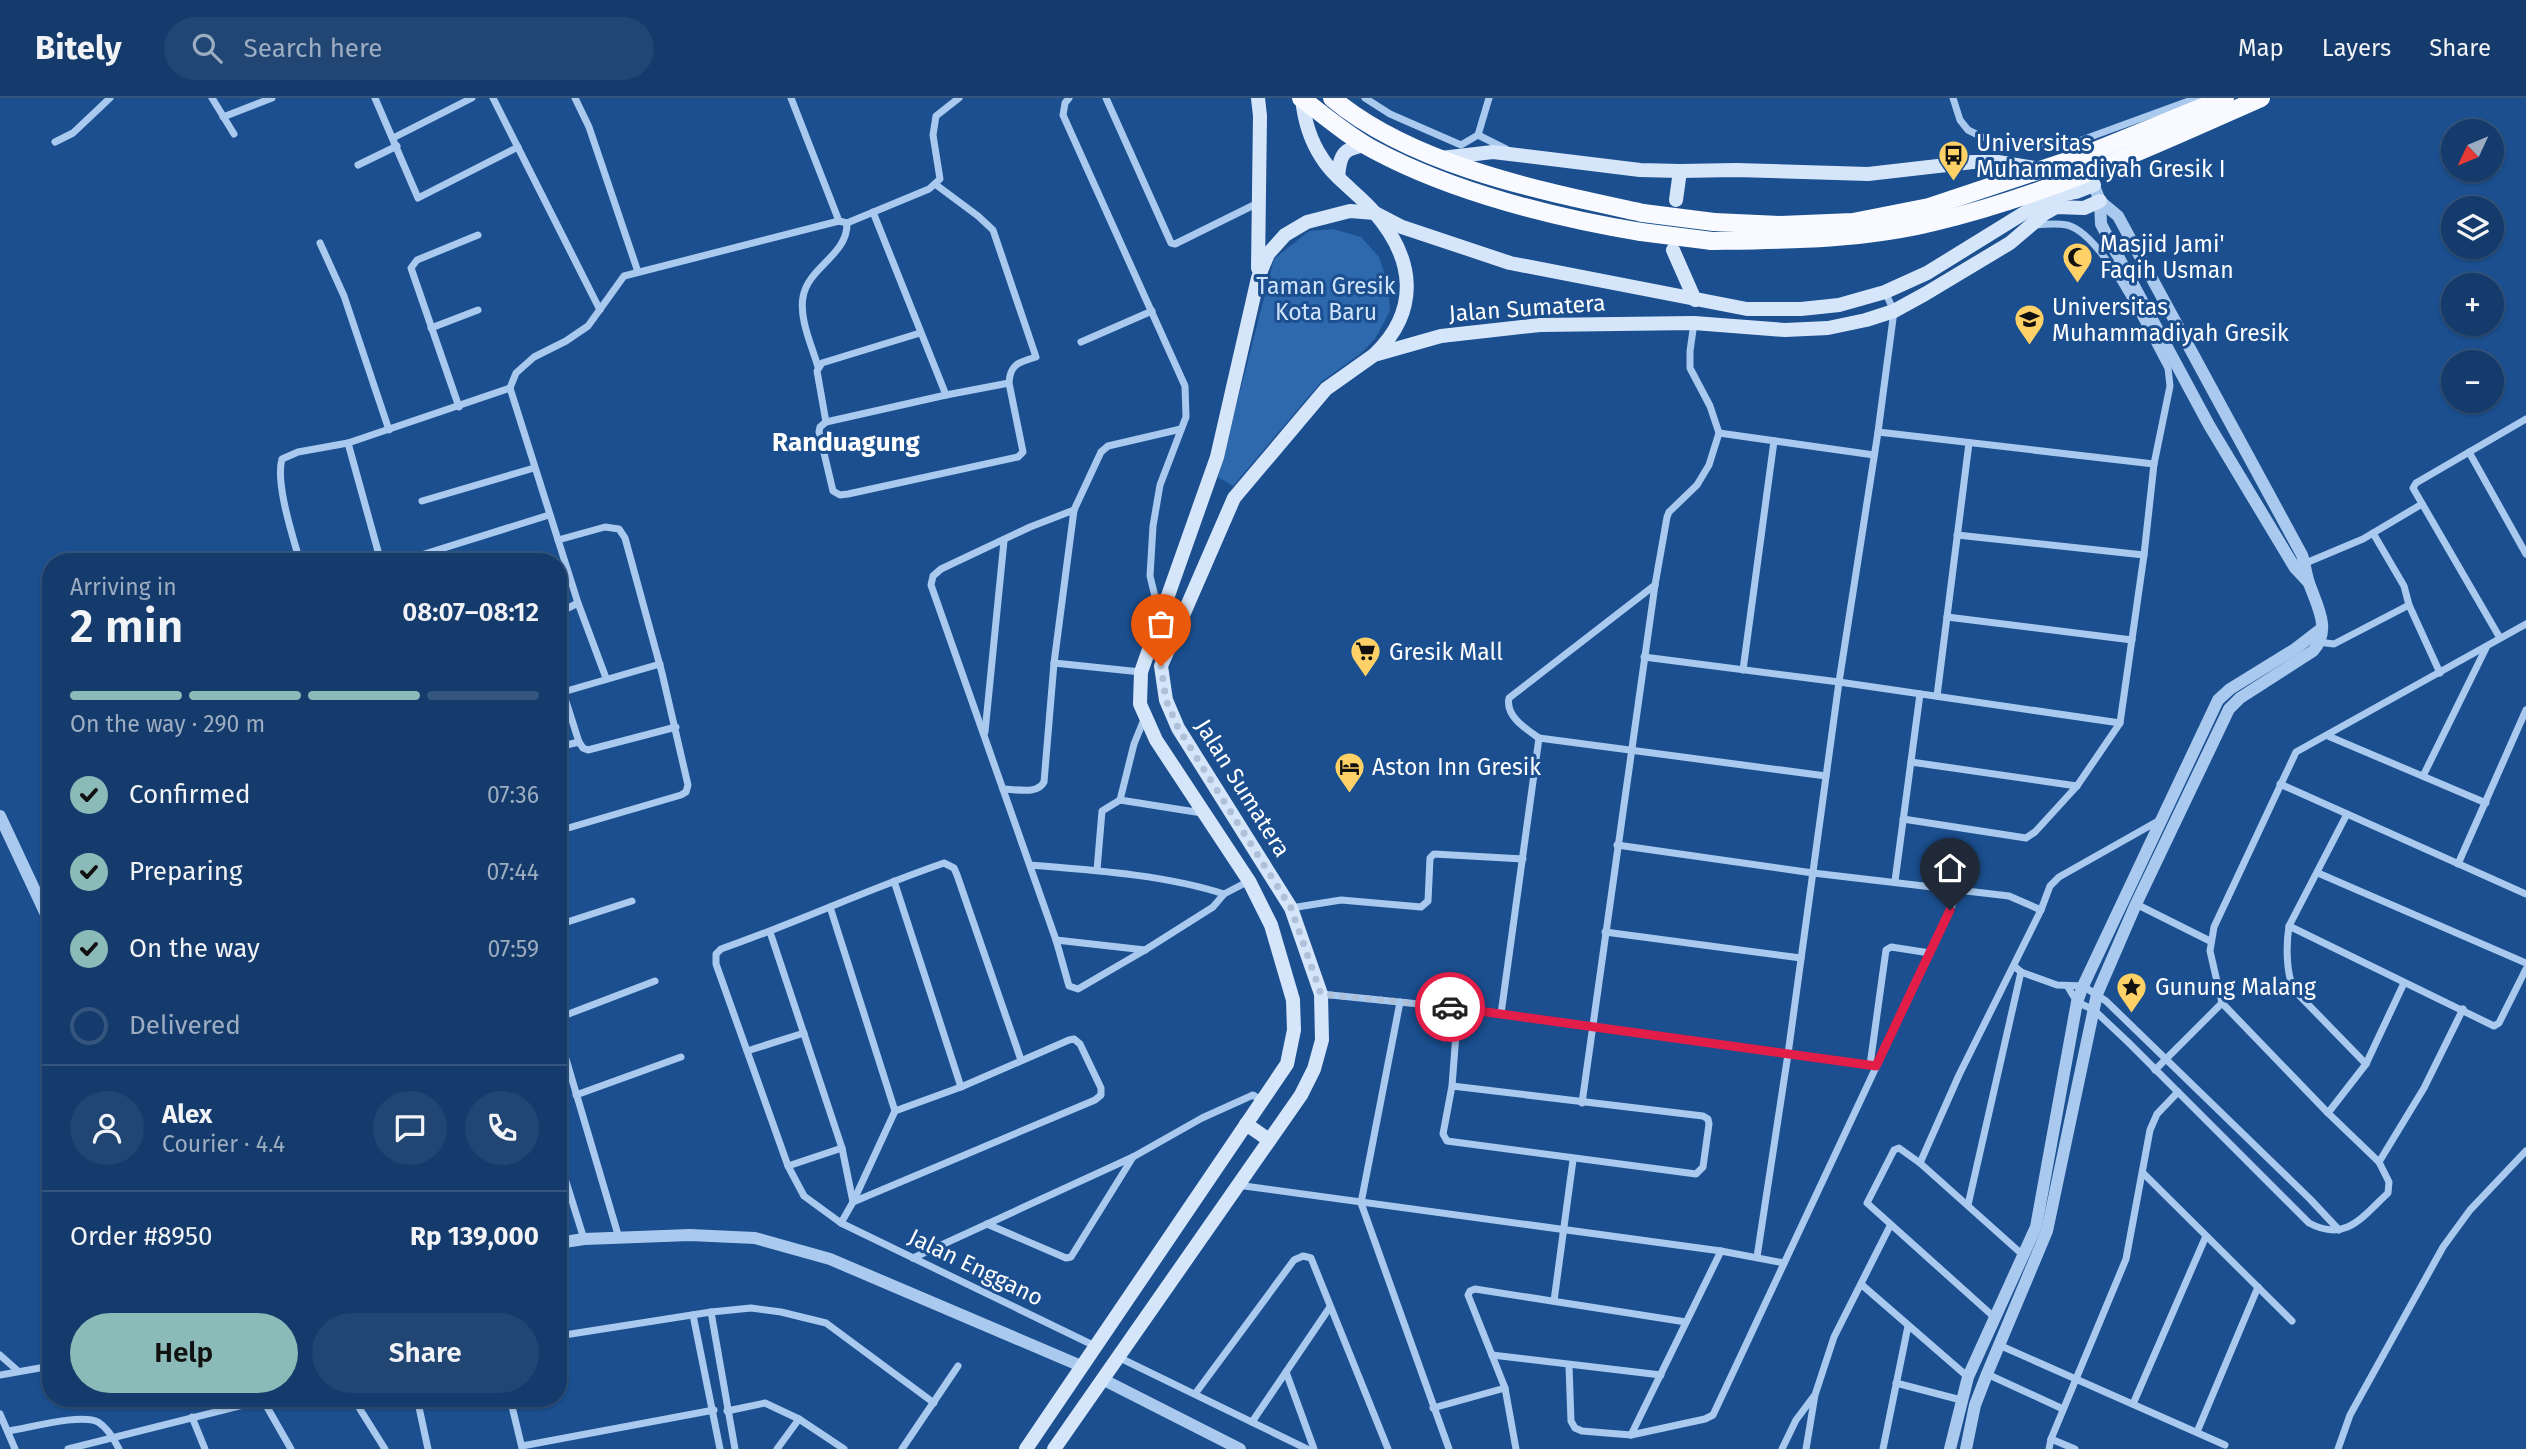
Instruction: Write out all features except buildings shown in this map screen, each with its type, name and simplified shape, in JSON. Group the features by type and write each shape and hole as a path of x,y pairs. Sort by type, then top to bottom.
{"highway":[{"path":"1301,98 1367,145 1426,174 1481,192 1562,216 1641,232 1712,241 1762,241 1852,235 1933,222 2053,186 2091,178 2261,98"},
{"path":"1332,98 1396,140 1440,158 1524,185 1643,213 1714,222 1781,225 1853,222 1929,207 2045,170 2200,102 2225,98"}],"main road":[{"path":"1258,98 1258,278"},
{"path":"1260,116 1270,98"},
{"path":"1301,98 1310,136 1322,160 1375,213 1401,256 1408,285 1403,314 1392,337 1374,355"},
{"path":"1338,177 1339,162 1345,152 1350,147 1367,145"},
{"path":"1440,158 1493,152 1514,153 1603,166 1680,171 1868,174 1986,162 2045,170"},
{"path":"1676,200 1680,171"},
{"name":"Jalan Sumatera","path":"1375,213 1402,227 1510,263 1747,309 1801,309 1839,305 1885,292 1937,267 2050,197 2076,192 2091,178"},
{"name":"Jalan Sumatera","path":"1055,1448 1300,1095 1314,1069 1322,1040 1321,994 1291,908 1178,728 1166,700 1161,666 1234,498 1326,389 1374,355 1441,336 1528,327 1694,323 1785,330 1828,328 1866,320 1894,311 2010,243 2056,207 2084,208 2101,201"},
{"path":"1258,278 1268,254 1284,235 1307,222 1350,211 1375,213"},
{"path":"1673,250 1695,300"},
{"name":"Jalan Sumatera","path":"1026,1449 1287,1063 1294,1030 1293,1000 1271,925 1249,881 1156,740 1140,704 1141,672 1217,457 1258,278"},
{"path":"1191,534 1213,544"},
{"path":"1246,1124 1269,1140"}],"street":[{"path":"55,142 73,133 110,98"},
{"path":"212,98 234,134"},
{"path":"223,117 272,98"},
{"path":"375,98 418,198 518,147"},
{"path":"358,165 472,98"},
{"path":"493,98 600,310"},
{"path":"576,98 601,161 638,272"},
{"path":"792,98 839,221"},
{"path":"562,553 510,388 516,373 534,357 566,341 587,326 624,276 839,221 847,223 935,184 940,179 933,135 936,116 959,98"},
{"path":"1069,98 1065,103 1063,115 1185,386 1185,417 1160,485 1153,526 1150,576 1160,617"},
{"path":"1106,98 1171,243 1175,244 1258,203"},
{"path":"1365,98 1390,114 1461,145 1478,135 1489,98"},
{"path":"1953,98 1968,130 1982,137 2040,148 2068,145 2200,102"},
{"path":"1478,135 1514,153"},
{"path":"1966,1449 1975,1405 2047,1231 2097,994 2136,904 2229,709 2240,698 2300,660 2317,636 2322,614 2300,566 2209,425 2101,224 2101,201 2091,178"},
{"path":"935,184 993,230 1036,358 1013,366 1009,383 1023,452 1018,457 840,495 833,491 819,432 826,422 1009,383"},
{"path":"2101,201 2118,216 2302,555 2300,566"},
{"path":"873,212 946,395"},
{"path":"826,422 818,367 803,312 803,295 812,279 832,258 848,234 847,223"},
{"path":"1903,819 2026,838 2035,832 2077,786 2120,723 2154,464 2170,386 2168,368 2106,257 2081,231 2067,225 2031,226"},
{"path":"458,407 411,270 417,260 478,235"},
{"path":"320,243 344,296 390,430"},
{"path":"1757,1257 1839,682 1878,432 1894,311 1885,292"},
{"path":"431,328 478,310"},
{"path":"1081,342 1152,311"},
{"path":"1581,1103 1644,657 1669,512 1697,485 1709,465 1719,433 1710,406 1690,368 1694,323"},
{"path":"818,367 822,363 920,333"},
{"path":"297,553 279,470 282,459 298,452 348,443 390,430 510,388"},
{"path":"2209,425 2226,417"},
{"path":"2500,638 2413,488 2414,484 2525,421"},
{"path":"1003,789 1036,790 1042,787 1044,782 1054,663 1074,510 1104,448 1181,429"},
{"path":"1878,432 2154,464"},
{"path":"1719,433 1874,455"},
{"path":"1742,670 1774,441"},
{"path":"348,443 379,553"},
{"path":"1937,696 1969,443"},
{"path":"2469,452 2526,554"},
{"path":"422,501 534,468"},
{"path":"2300,566 2373,533 2422,504"},
{"path":"1074,510 1030,527 941,569 933,576 931,585 1056,940 1069,986 1078,989 1145,950 1213,907 1224,894 1249,881"},
{"path":"429,553 549,515"},
{"path":"558,540 605,527 619,529 625,538 660,664 688,785 686,792 650,806 567,829"},
{"path":"2373,533 2404,586 2409,605 2440,673"},
{"path":"1957,535 2144,555"},
{"path":"985,735 1004,541"},
{"path":"567,568 606,678"},
{"path":"1655,585 1510,698 1510,712 1524,728 1539,737 1826,776"},
{"path":"567,608 578,603"},
{"path":"2317,636 2334,644 2409,605"},
{"path":"1947,617 2132,640"},
{"path":"2068,987 2077,1002 2094,1010 2309,1223 2319,1228 2339,1231 2351,1227 2388,1192 2389,1182 2379,1162 2222,1003 2210,941 2221,911 2296,752 2526,624"},
{"path":"1950,1449 1968,1377 2036,1227 2077,1002 2083,986 2218,700 2230,689 2317,636"},
{"path":"2423,776 2487,646"},
{"path":"1644,657 2120,723"},
{"path":"1054,663 1141,672"},
{"path":"567,691 660,664"},
{"path":"1895,881 1920,694"},
{"path":"567,704 579,742 588,750 676,727"},
{"path":"2458,864 2526,710"},
{"path":"1120,800 1133,744 1145,717"},
{"path":"2328,736 2486,803"},
{"path":"1501,1014 1539,737"},
{"path":"567,745 579,742"},
{"path":"1911,762 2077,786"},
{"path":"2280,784 2525,891"},
{"path":"1097,870 1102,811 1120,800 1206,813"},
{"path":"2347,814 2289,926 2287,937 2290,981 2294,990 2366,1064"},
{"path":"0,816 42,906"},
{"path":"1920,1163 2050,886 2059,877 2164,818"},
{"path":"1617,845 1813,873 1960,888 2009,896 2041,910"},
{"path":"1291,908 1341,900 1421,907 1428,901 1430,858 1434,853 1522,859"},
{"path":"853,1202 842,1148 770,932 944,863 954,868 1021,1060"},
{"path":"1030,865 1097,870 1206,888 1224,894"},
{"path":"2318,873 2526,963"},
{"path":"894,881 961,1087"},
{"path":"1569,1366 1571,1421 1582,1431 1631,1435 1713,1415 1873,1066 1960,888"},
{"path":"567,922 632,901"},
{"path":"2136,904 2210,941"},
{"path":"830,907 895,1111 841,1223"},
{"path":"2289,926 2497,1025 2526,969"},
{"name":"Jalan Enggano","path":"770,932 721,949 716,954 716,964 788,1166 804,1196 841,1223 1095,1346"},
{"path":"1605,932 1801,958"},
{"path":"1056,940 1145,950"},
{"path":"1873,1066 1886,950 1891,947 1930,953"},
{"path":"2014,966 2021,972 2068,987 2083,986 2097,994 2310,1199 2339,1231"},
{"path":"1968,1205 2021,972"},
{"path":"567,1015 655,981"},
{"path":"2328,1113 2366,1064 2404,983"},
{"path":"1321,994 1458,1008 1873,1066"},
{"path":"1400,1002 1362,1203 1449,1449"},
{"path":"2155,1070 2222,1003"},
{"path":"1452,1086 1703,1116 1708,1119 1709,1124 1703,1167 1696,1174 1573,1160 1447,1141 1443,1134 1452,1086 1458,1008"},
{"path":"2379,1162 2424,1088 2463,1009"},
{"path":"747,1051 804,1034"},
{"path":"853,1202 1095,1100 1101,1095 1101,1088 1080,1044 1074,1039 961,1087 895,1111"},
{"path":"576,1095 681,1057"},
{"path":"567,1064 620,1238"},
{"path":"2049,1449 2051,1438 2126,1259 2150,1130 2157,1114 2178,1091"},
{"path":"914,1258 1133,1157 1202,1118 1252,1095 1262,1101"},
{"path":"788,1166 842,1148"},
{"path":"1994,1317 1867,1203 1896,1148 1920,1163 2024,1255"},
{"path":"2338,1449 2350,1415 2443,1247 2470,1210 2526,1151"},
{"path":"987,1224 1066,1258 1071,1257 1133,1157"},
{"path":"1554,1301 1573,1160"},
{"path":"2143,1172 2292,1321"},
{"path":"567,1185 584,1239"},
{"path":"1237,1185 1721,1251 1783,1265"},
{"path":"1806,1449 1815,1395 1834,1337 1890,1226"},
{"path":"567,1242 690,1236 755,1238 830,1259 1082,1366"},
{"path":"2133,1404 2206,1236"},
{"path":"1631,1435 1721,1251"},
{"path":"1195,1394 1294,1260 1303,1255 1311,1258 1388,1449"},
{"path":"1862,1285 1968,1377"},
{"path":"2197,1432 2258,1287"},
{"path":"1516,1449 1505,1388 1468,1295 1470,1291 1475,1289 1686,1322"},
{"path":"1252,1422 1330,1307"},
{"path":"567,1335 711,1312 751,1308 781,1312 826,1323 934,1403"},
{"path":"711,1312 735,1449"},
{"path":"693,1315 720,1449"},
{"path":"1883,1449 1908,1326"},
{"path":"1979,1351 1997,1351 2076,1379 2225,1445"},
{"path":"0,1354 18,1371"},
{"path":"1492,1355 1661,1375"},
{"path":"1117,1356 1307,1449"},
{"path":"902,1449 958,1366"},
{"path":"0,1375 42,1367"},
{"path":"1286,1372 1314,1449"},
{"path":"1987,1374 2063,1409"},
{"path":"1102,1379 1240,1449"},
{"path":"1896,1383 1961,1400"},
{"path":"1433,1408 1505,1388"},
{"path":"1782,1449 1796,1420 1815,1395"},
{"path":"727,1411 765,1403 799,1419 844,1449"},
{"path":"68,1449 234,1407"},
{"path":"271,1407 291,1449"},
{"path":"359,1407 385,1449"},
{"path":"419,1407 428,1449"},
{"path":"512,1407 522,1448 714,1410"},
{"path":"0,1414 15,1449"},
{"path":"192,1417 205,1449"},
{"path":"8,1431 83,1419 99,1423 113,1437 119,1449"},
{"path":"777,1449 799,1419"},
{"path":"2051,1438 2075,1449"}],"green space":[{"name":"Taman Gresik Kota Baru","path":"1333,229 1361,237 1379,257 1388,284 1390,311 1375,339 1360,354 1321,382 1233,486 1218,477 1274,259 1309,231"}],"way so far":[{"path":"1161,666 1166,700 1178,728 1291,908 1321,994 1450,1007"}],"place":[{"name":"Universitas Muhammadiyah Gresik I","path":"1953,183"},
{"name":"Masjid Jami' Faqih Usman","path":"2077,284"},
{"name":"Universitas Muhammadiyah Gresik","path":"2029,347"},
{"name":"Gresik Mall","path":"1366,679"},
{"name":"Aston Inn Gresik","path":"1349,794"},
{"name":"Gunung Malang","path":"2132,1014"}],"district":[{"name":"Randuagung","path":"846,442"}],"route":[{"path":"1450,1007 1876,1066 1950,910"}]}
